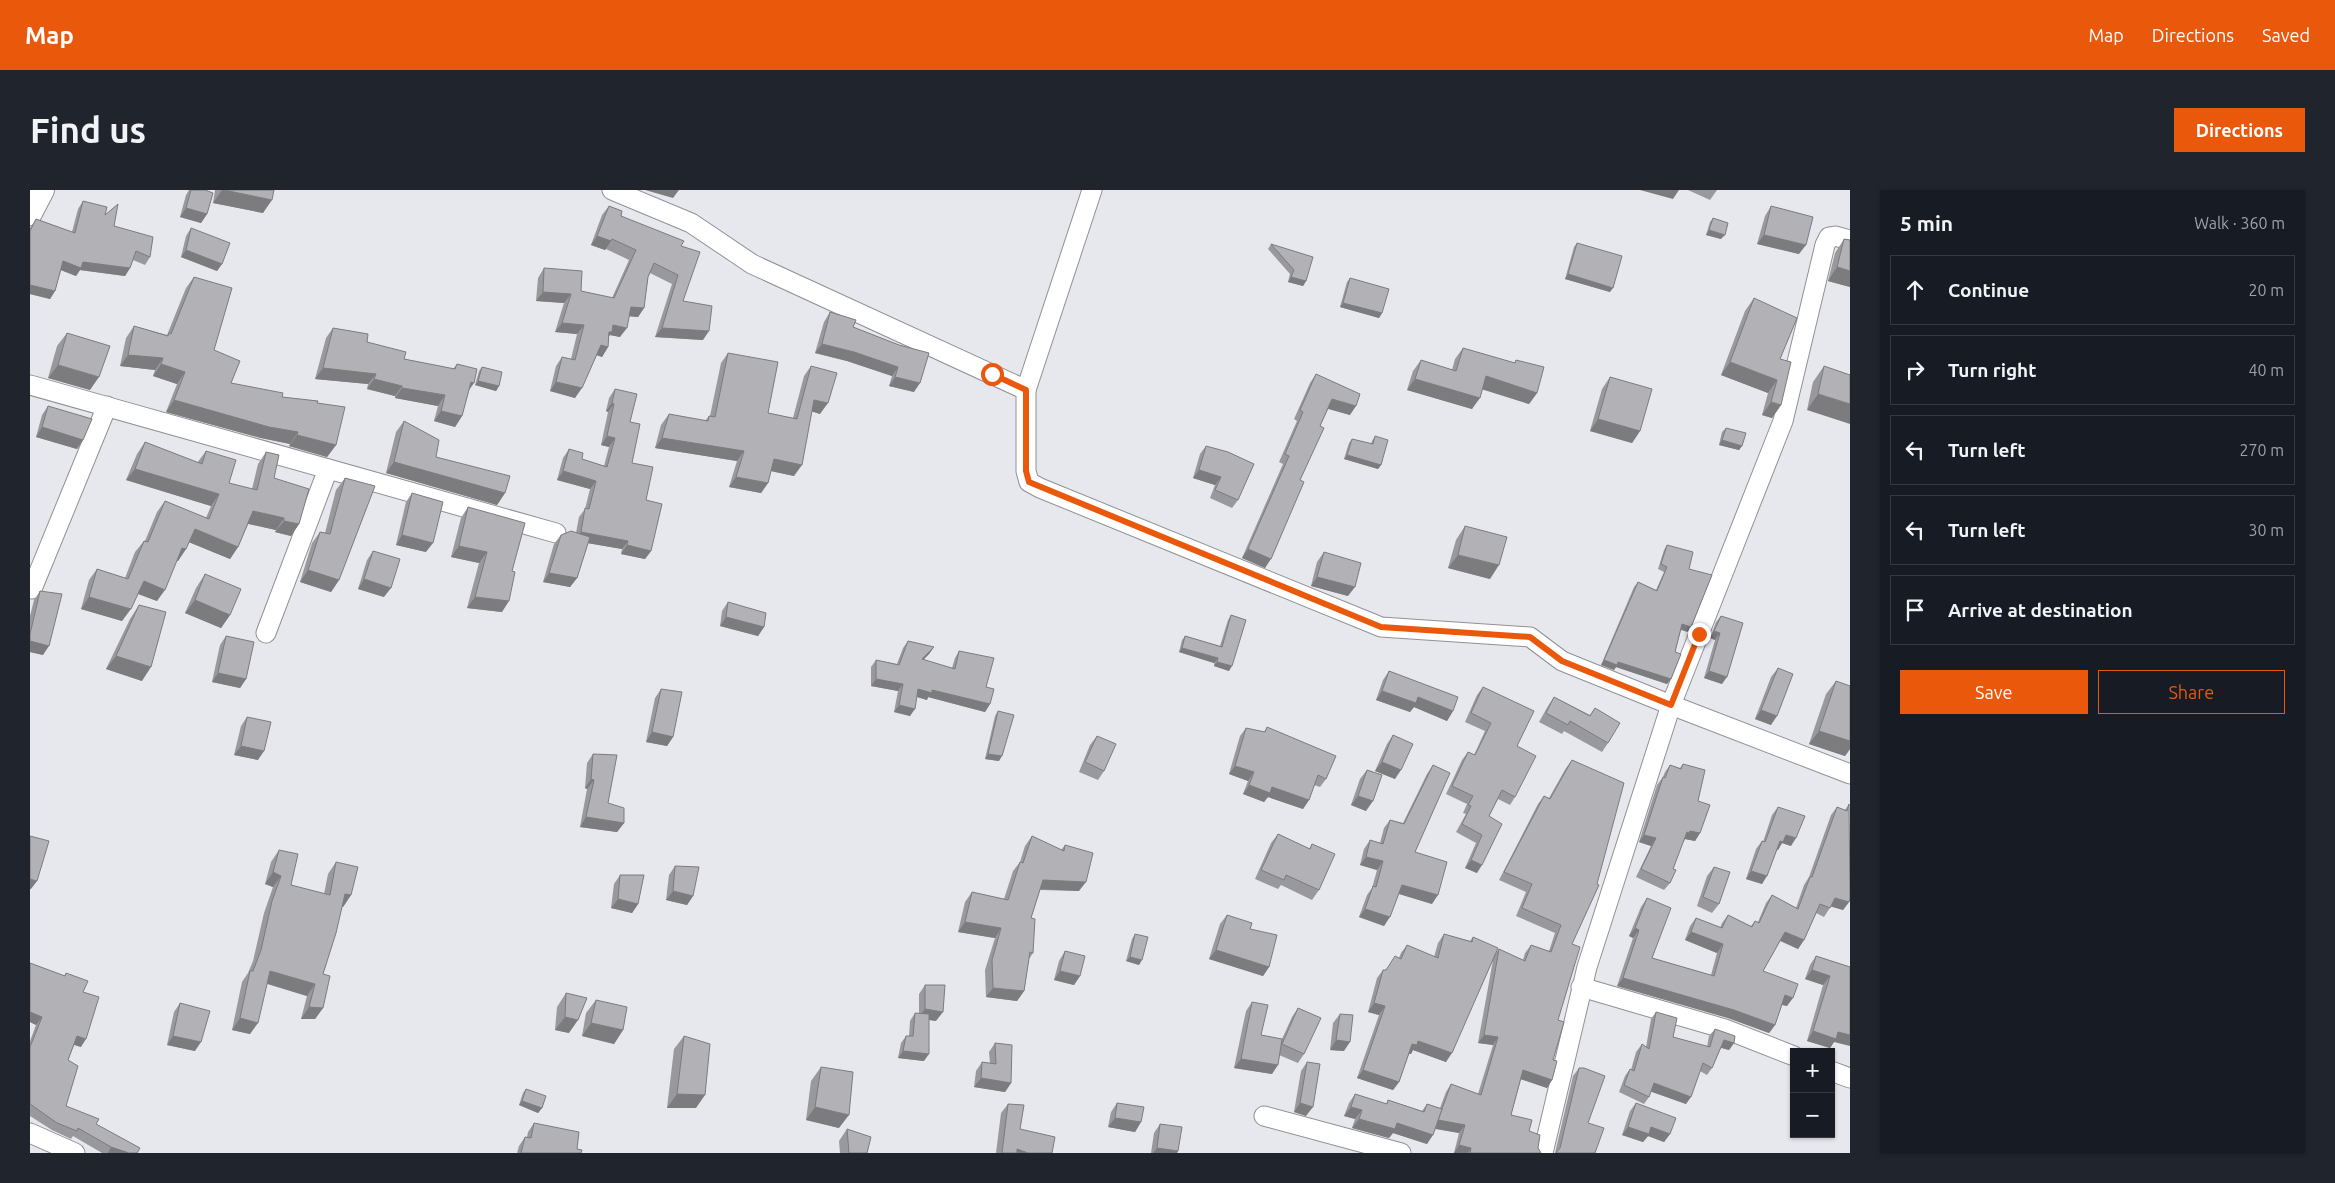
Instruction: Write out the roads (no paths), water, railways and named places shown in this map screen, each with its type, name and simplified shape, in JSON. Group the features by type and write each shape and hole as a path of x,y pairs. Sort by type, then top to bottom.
{"street":[{"path":"30,213 42,190"},
{"path":"612,190 690,223 752,264 1026,390"},
{"path":"1092,190 1026,390 1026,471 1029,482 1381,627 1530,637 1562,661 1850,774"},
{"path":"1543,1153 1581,987 1671,705 1783,421 1825,245 1829,237 1835,236 1850,240"},
{"path":"30,385 556,533"},
{"path":"32,590 107,406"},
{"path":"266,633 328,469"},
{"path":"1581,987 1725,1029 1790,1054"},
{"path":"1835,1072 1850,1078"},
{"path":"1264,1116 1401,1153"},
{"path":"30,1133 76,1153"}]}
